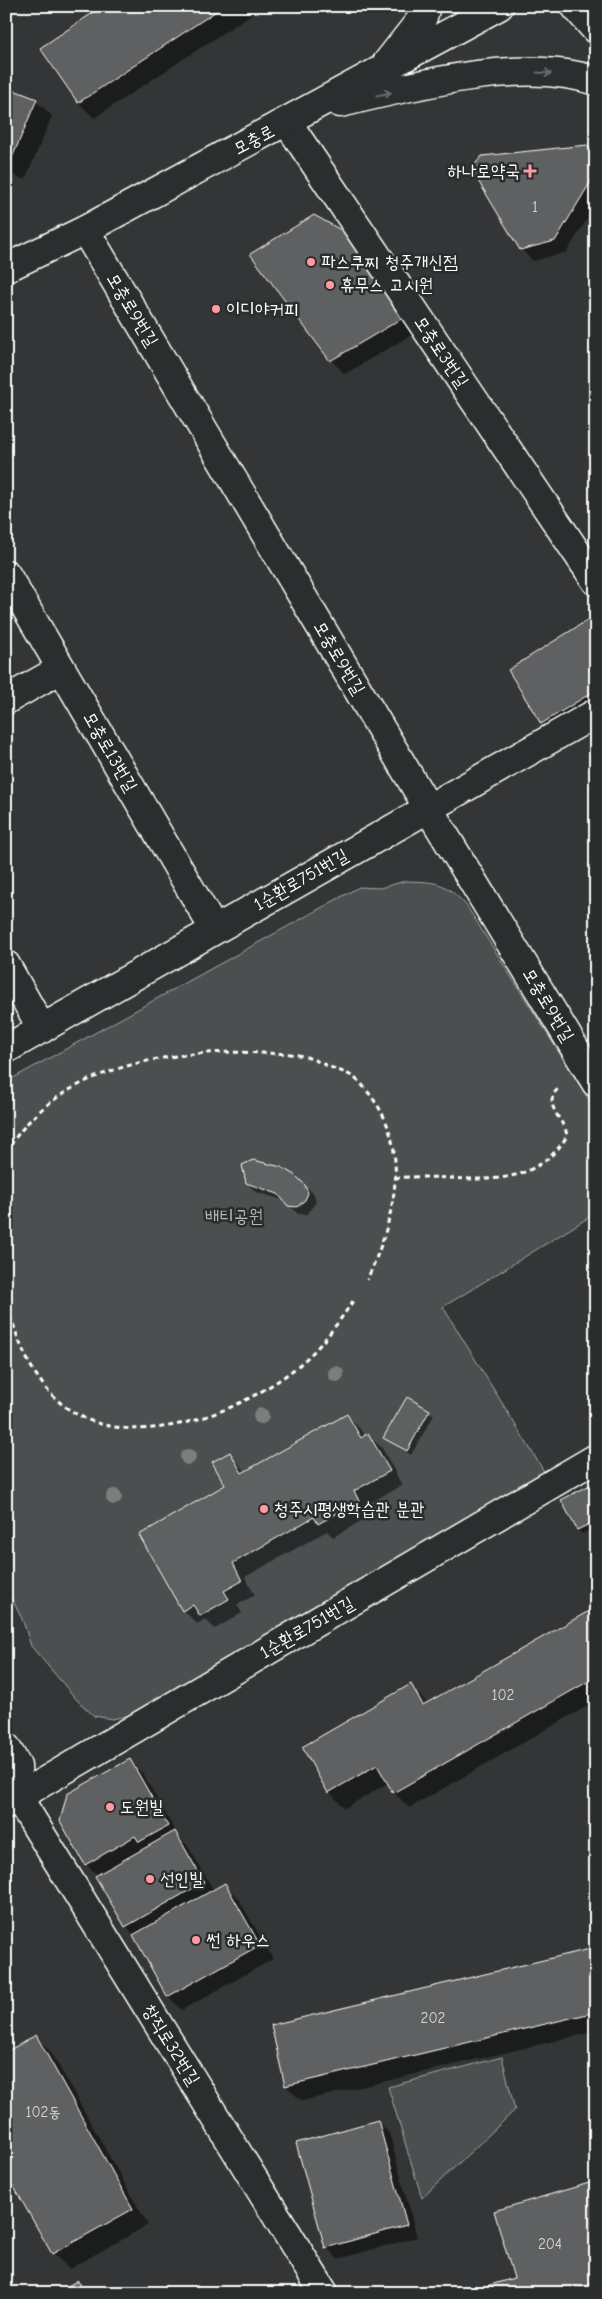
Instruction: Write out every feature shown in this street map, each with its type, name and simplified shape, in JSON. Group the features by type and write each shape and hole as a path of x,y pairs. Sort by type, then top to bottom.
{"street":[{"path":"379,72 423,17 426,6"},
{"name":"모충로","path":"6,268 85,230 499,6"},
{"path":"575,6 596,30"},
{"path":"287,122 340,103 466,76 530,72 580,76 596,81"},
{"name":"모충로3번길","path":"287,122 596,581"},
{"name":"모충로9번길","path":"85,230 428,808 596,1083"},
{"name":"모충로13번길","path":"6,574 214,930"},
{"path":"6,700 61,668"},
{"name":"1순환로751번길","path":"6,1049 596,713"},
{"path":"6,965 42,1029"},
{"name":"1순환로751번길","path":"12,1800 596,1458"},
{"path":"6,1747 17,1766 12,1800"},
{"name":"창직로32번길","path":"12,1800 324,2293"}],"path":[{"path":"6,1153 27,1122 40,1109 77,1087 121,1068 160,1058 213,1051 287,1054 308,1057 349,1074 368,1092 386,1121 395,1155 395,1178 387,1229 367,1280"},
{"path":"395,1178 415,1176 460,1180 500,1180 533,1167 552,1155 568,1136 566,1128 554,1113 553,1105 553,1097 556,1090 563,1084"},
{"path":"6,1298 25,1354 37,1377 53,1396 68,1408 86,1418 109,1426 134,1430 194,1420 240,1403 271,1386 295,1369 318,1348 338,1324 355,1298"}],"green space":[{"name":"배티공원","path":"405,881 439,884 451,891 466,905 596,1111 596,1213 443,1307 545,1473 131,1715 112,1719 94,1716 77,1700 31,1646 23,1621 8,1591 6,1555 6,1082 359,887 380,888"},
{"path":"502,2057 515,2110 422,2198 388,2087"}],"building":[{"path":"103,6 224,6 78,103 40,48"},
{"path":"6,87 37,99 9,165 6,164"},
{"path":"587,145 596,157 596,173 555,241 520,250 471,169 482,156"},
{"name":"휴무스 고시원","path":"314,215 355,238 408,315 330,361 250,254"},
{"path":"591,618 596,625 596,690 541,724 508,670"},
{"path":"253,1160 281,1167 296,1176 305,1185 308,1193 305,1200 297,1207 288,1206 278,1194 246,1183 242,1165"},
{"path":"407,1397 430,1410 407,1451 383,1438"},
{"name":"청주시평생학습관 분관","path":"347,1414 361,1438 368,1433 390,1471 354,1491 359,1501 318,1524 314,1517 233,1563 242,1581 224,1591 229,1599 200,1616 193,1605 182,1611 139,1535 225,1485 212,1462 230,1452 242,1473"},
{"path":"596,1482 596,1521 577,1530 561,1500"},
{"path":"596,1607 596,1677 393,1793 377,1765 328,1793 302,1747 411,1684 423,1705"},
{"name":"도원빌","path":"130,1759 168,1826 139,1842 135,1836 85,1865 60,1821 67,1794"},
{"name":"선인빌","path":"175,1831 204,1882 125,1927 95,1876"},
{"name":"썬 하우스","path":"225,1883 260,1945 167,1997 133,1935"},
{"path":"594,1948 596,1956 596,2012 285,2086 271,2025"},
{"path":"36,2035 133,2209 52,2254 6,2173 6,2052"},
{"path":"378,2120 407,2225 325,2248 296,2143"},
{"path":"596,2181 596,2283 563,2293 463,2293 514,2278 494,2211"},
{"path":"78,2280 85,2293 56,2293"}],"place":[{"name":"하나로약국","path":"530,171"},
{"name":"파스쿠찌 청주개신점","path":"311,262"},
{"name":"휴무스 고시원","path":"330,285"},
{"name":"이디야커피","path":"216,309"},
{"name":"청주시평생학습관 분관","path":"264,1509"},
{"name":"도원빌","path":"110,1807"},
{"name":"선인빌","path":"150,1879"},
{"name":"썬 하우스","path":"196,1940"}]}
